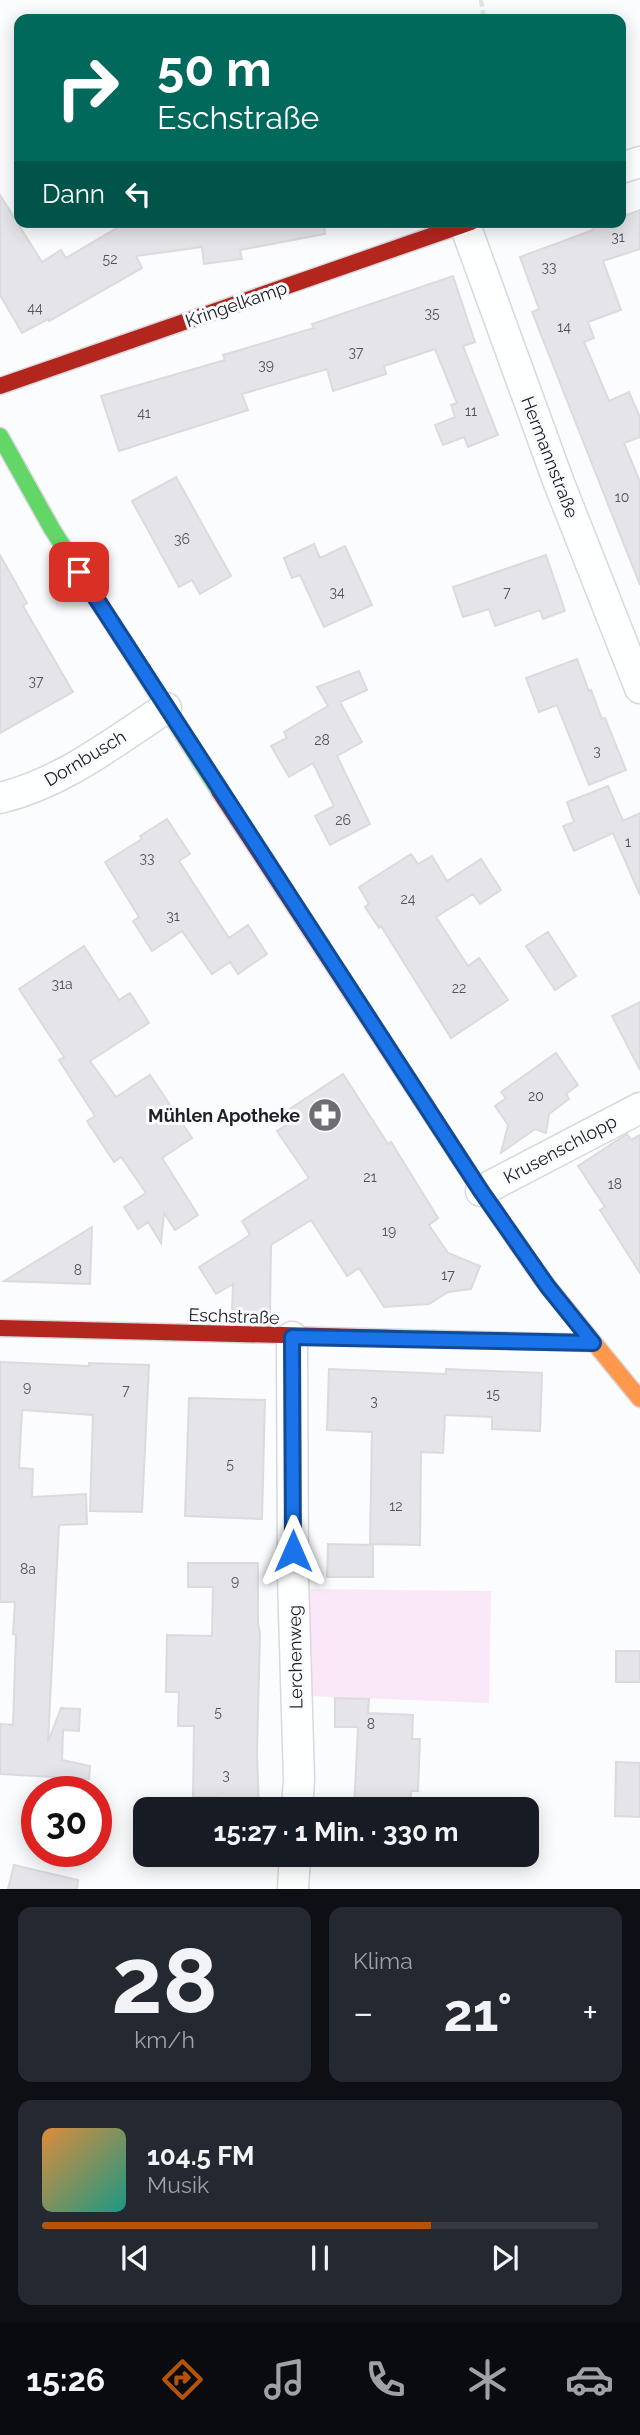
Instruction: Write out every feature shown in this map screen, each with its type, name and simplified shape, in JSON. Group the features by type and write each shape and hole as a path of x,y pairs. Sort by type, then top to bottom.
{"main road":[{"name":"Kringelkamp","path":"0,386 454,228"},
{"path":"0,436 52,529 166,708 481,1191 548,1287 640,1399"},
{"name":"Eschstraße","path":"0,1328 593,1343"}],"street":[{"name":"Hermannstraße","path":"470,228 559,483 640,688"},
{"name":"Dornbusch","path":"0,799 23,793 68,773 166,708"},
{"name":"Krusenschlopp","path":"481,1191 640,1108"},
{"name":"Lerchenweg","path":"292,1337 298,1797"},
{"path":"293,1889 294,1867"}],"shaded area":[{"path":"307,1589 491,1591 489,1703 308,1696"}],"building":[{"path":"0,195 14,217 14,228 21,228 42,262 61,250 66,258 117,228 324,228 325,234 240,250 242,259 204,264 202,247 136,256 142,268 49,321 48,319 22,333 0,295"},
{"path":"640,210 640,249 603,261 621,310 588,322 594,338 584,342 609,401 629,392 640,417 640,437 624,443 640,482 640,585 532,312 539,309 520,257 592,228 626,228 626,215"},
{"path":"453,276 475,342 463,346 498,435 468,447 464,437 443,445 435,425 455,417 451,405 457,403 435,349 384,366 386,374 333,391 327,369 242,394 248,410 119,451 101,396 225,360 223,355 314,328 312,324"},
{"path":"176,477 231,576 200,594 192,580 179,587 132,501"},
{"path":"314,544 320,558 345,546 372,605 324,627 300,575 292,578 284,558"},
{"path":"0,555 27,603 23,606 73,692 0,733"},
{"path":"546,555 565,611 543,619 540,610 495,626 489,609 463,617 453,587"},
{"path":"577,659 626,770 589,785 557,705 539,712 526,678"},
{"path":"359,671 367,690 340,702 362,742 337,756 370,824 330,845 315,816 334,806 313,763 289,777 271,746 287,738 284,732 328,706 317,687"},
{"path":"608,786 623,821 640,813 640,895 613,833 574,851 563,826 574,822 567,802"},
{"path":"167,819 190,854 179,861 229,938 248,925 267,954 238,974 230,962 212,974 182,931 152,951 133,921 139,917 105,862 142,839 140,836"},
{"path":"411,854 418,864 432,856 447,881 481,859 501,890 480,904 473,894 436,917 468,966 479,958 508,1000 451,1038 381,926 379,928 365,907 369,904 359,887"},
{"path":"548,932 576,976 555,990 526,946"},
{"path":"84,946 119,1000 130,993 149,1023 90,1061 116,1097 150,1075 192,1138 162,1158 198,1215 175,1230 164,1213 161,1243 148,1222 138,1229 124,1207 146,1193 121,1157 114,1162 87,1121 95,1116 59,1060 64,1057 19,989"},
{"path":"640,1002 640,1070 612,1016"},
{"path":"556,1053 578,1085 566,1094 569,1099 549,1114 546,1133 535,1129 501,1153 508,1125 495,1106 506,1098 501,1092"},
{"path":"343,1074 388,1144 391,1142 438,1218 429,1225 448,1253 480,1266 471,1289 448,1292 429,1304 384,1307 359,1268 347,1276 311,1220 271,1245 270,1313 232,1312 233,1284 216,1294 199,1267 250,1235 242,1221 309,1178 277,1131 288,1124 282,1114"},
{"path":"627,1134 631,1140 640,1135 640,1273 600,1210 605,1207 578,1166"},
{"path":"92,1227 90,1284 4,1281"},
{"path":"0,1362 89,1366 89,1363 149,1365 142,1512 90,1511 93,1415 22,1410 19,1468 33,1469 32,1497 86,1494 87,1524 59,1525 48,1742 61,1708 80,1709 79,1731 63,1730 62,1760 90,1766 89,1776 0,1774 0,1724 13,1725 16,1635 13,1634 15,1602 0,1602"},
{"path":"329,1369 446,1374 446,1369 542,1373 540,1431 492,1429 492,1417 445,1415 443,1453 421,1452 420,1545 370,1544 372,1432 327,1430"},
{"path":"189,1398 265,1400 262,1519 185,1516"},
{"path":"328,1544 373,1545 373,1577 327,1577"},
{"path":"188,1563 258,1563 259,1797 193,1797 194,1726 178,1726 179,1692 166,1692 167,1635 212,1636 213,1587 188,1587"},
{"path":"616,1651 640,1651 640,1682 616,1682"},
{"path":"335,1698 369,1699 368,1713 413,1715 412,1739 420,1739 418,1791 411,1791 411,1797 355,1797 358,1727 335,1727"},
{"path":"616,1762 640,1763 640,1817 615,1816"},
{"path":"14,1865 78,1880 77,1889 8,1889"}],"traffic: fast":[{"path":"0,436 52,529 219,791"},
{"path":"400,1338 593,1343"}],"traffic: slow":[{"path":"541,1278 640,1399"}],"traffic: jam":[{"path":"0,386 454,228"},
{"path":"219,791 541,1278"},
{"path":"0,1328 400,1338"}],"place":[{"name":"Mühlen Apotheke","path":"325,1115"}],"route":[{"path":"79,572 144,676 481,1191 548,1287 593,1343 292,1337 293,1551"}]}
